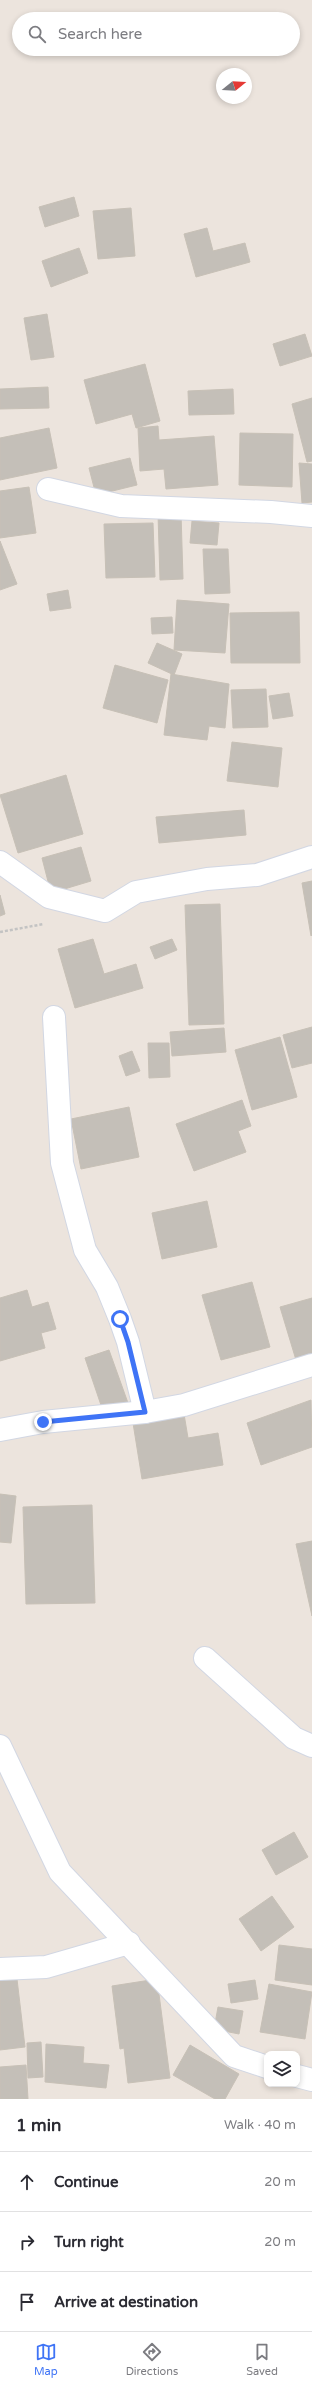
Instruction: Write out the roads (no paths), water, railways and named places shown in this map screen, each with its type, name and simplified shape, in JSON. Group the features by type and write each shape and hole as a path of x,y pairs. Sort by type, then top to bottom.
{"street":[{"path":"48,489 121,506 271,512 312,516"},
{"path":"0,862 9,876 49,897 105,910 136,892 207,879 257,875 312,857"},
{"path":"54,1017 62,1163 85,1250 107,1287 128,1342 145,1412"},
{"path":"0,1430 43,1422 145,1412 184,1405 312,1365"},
{"path":"206,1658 294,1738 312,1746"},
{"path":"0,1746 60,1872 129,1943 234,2056 264,2066"},
{"path":"0,1969 46,1967 129,1943"},
{"path":"300,2077 312,2080"}]}
